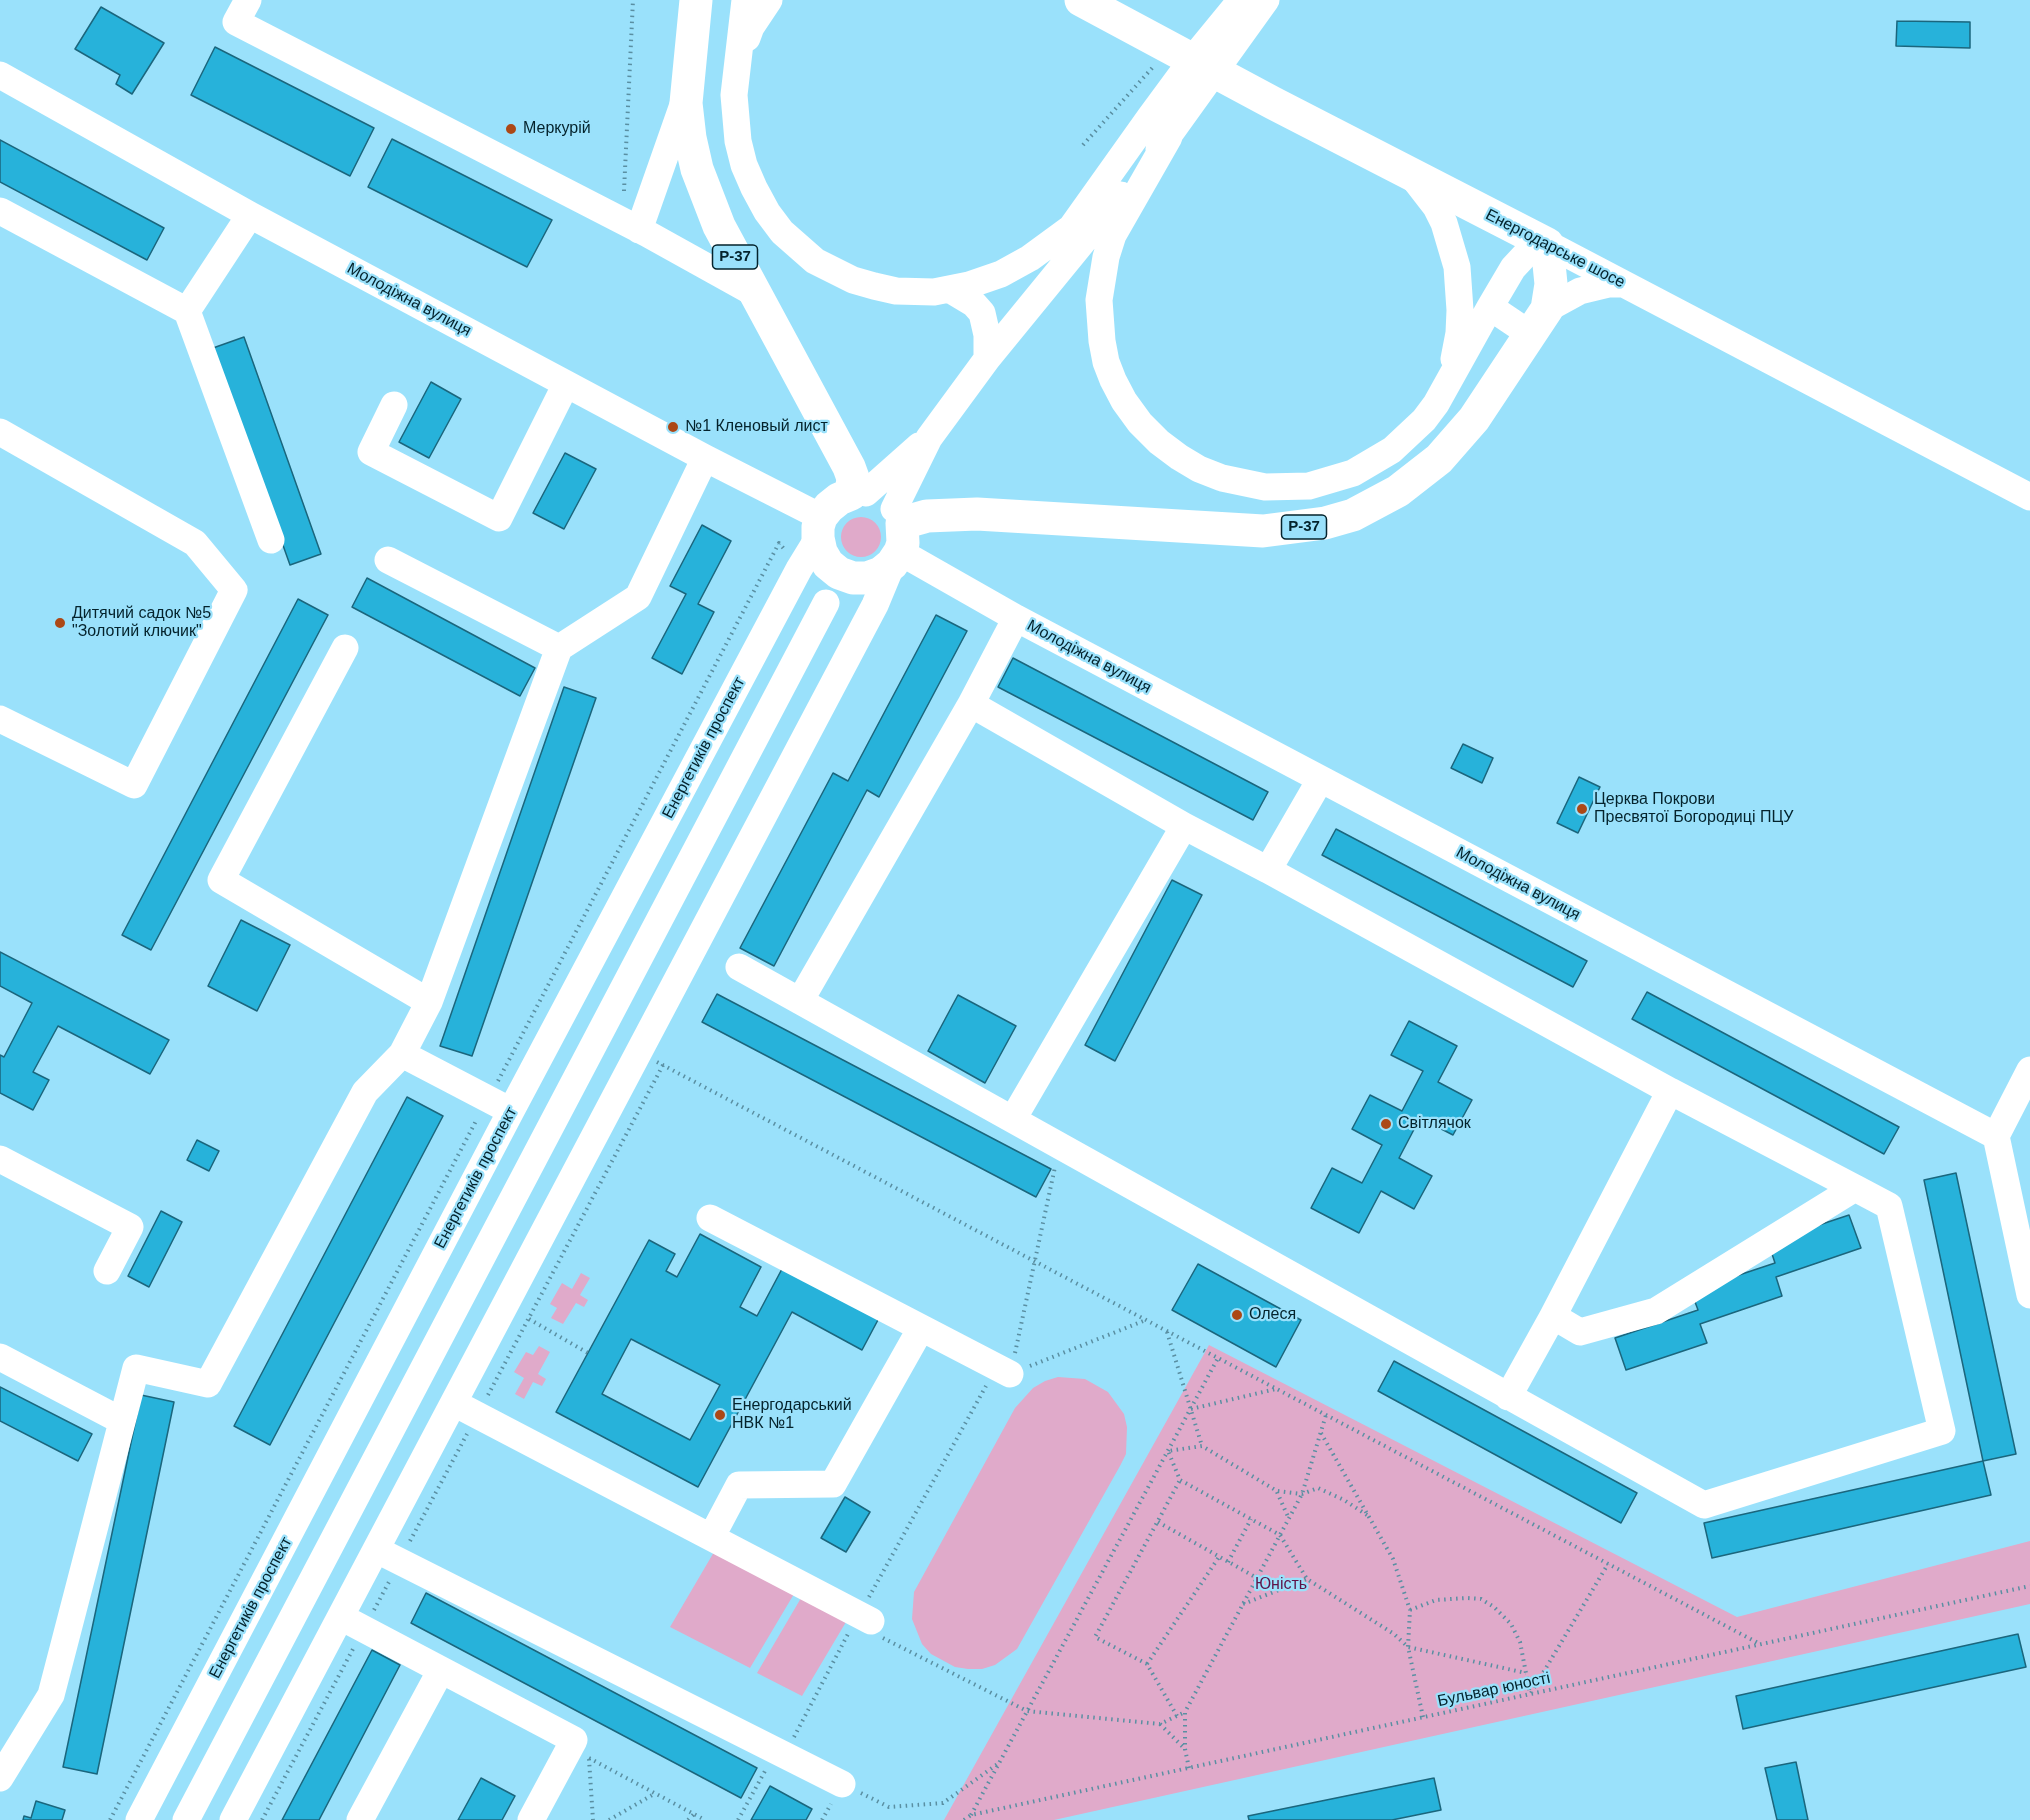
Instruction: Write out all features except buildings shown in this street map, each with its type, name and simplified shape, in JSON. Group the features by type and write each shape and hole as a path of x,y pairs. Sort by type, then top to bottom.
{"main road":[{"name":"Р-37","path":"696,0 687,95 690,138 704,189 719,226 849,467 858,493"},
{"name":"Енергодарське шосе","path":"1081,0 1273,103 1547,244"},
{"name":"Р-37","path":"819,527 820,552 828,564 853,578 867,578 881,573 897,537 927,516 976,514 1263,531 1294,529 1353,515 1398,491 1439,459 1474,419 1539,322 1551,284 1547,244"},
{"path":"819,527 834,503 858,493"}],"street":[{"path":"249,0 236,22 639,230 754,293"},
{"path":"745,0 734,95 735,121 744,165 753,188 782,232 815,261 853,280 896,291 934,292 969,285 1007,271 1030,258 1071,228"},
{"path":"738,65 751,27 769,0"},
{"path":"858,493 929,438 987,358 1071,228 1162,100 1241,0"},
{"path":"987,358 1169,137 1266,0"},
{"name":"Молодіжна вулиця","path":"2,79 250,215 705,458 819,527"},
{"path":"639,230 687,95"},
{"path":"1169,137 1113,235 1101,281 1099,300 1102,340 1106,362 1113,380 1140,423 1158,442 1199,469 1222,478 1265,487 1309,486 1353,473 1392,450 1424,420 1446,388 1490,307 1520,260 1535,247 1544,242 1547,244"},
{"path":"1412,175 1436,207 1444,223 1457,267 1459,333 1446,388"},
{"path":"0,211 187,311 271,540"},
{"path":"187,311 250,215"},
{"name":"Енергодарське шосе","path":"1547,244 2030,497"},
{"path":"1490,307 1539,322 1580,291 1609,284 1624,284"},
{"path":"949,289 969,300 982,313 986,324 987,358"},
{"path":"394,405 370,452 499,518 566,384"},
{"path":"0,432 195,543 234,590 134,785 0,719"},
{"path":"233,1820 352,1623 651,1059 870,616 929,438"},
{"path":"0,1778 51,1695 136,1368 208,1384 364,1092 402,1054 429,1002 559,648 638,597 705,458"},
{"path":"858,493 881,498 897,537"},
{"name":"Енергетиків проспект","path":"139,1820 303,1510 500,1105 799,569 819,527"},
{"name":"Молодіжна вулиця","path":"897,537 1016,618 1996,1136"},
{"path":"388,560 559,648"},
{"path":"186,1820 826,603"},
{"path":"800,1001 971,704 1016,618"},
{"path":"345,648 221,880 429,1002"},
{"path":"739,967 1704,1505 1942,1431 1889,1206 1670,1091 1184,826 971,704"},
{"path":"1268,870 1320,780"},
{"path":"1013,1119 1184,826"},
{"path":"402,1054 500,1105"},
{"path":"2030,1070 1996,1136 2030,1295"},
{"path":"1508,1397 1553,1316 1670,1091"},
{"path":"0,1159 130,1227 107,1271"},
{"path":"1553,1316 1580,1332 1656,1311 1855,1188"},
{"path":"710,1218 1004,1371"},
{"path":"712,1536 739,1485 833,1484 921,1328"},
{"path":"0,1358 122,1421"},
{"path":"466,1408 712,1536 862,1619"},
{"path":"388,1556 781,1751 842,1784"},
{"path":"352,1623 574,1740 579,1753 531,1820"},
{"path":"360,1820 441,1670"}],"path":[{"path":"624,191 633,0"},
{"path":"1083,145 1160,60"},
{"path":"110,1820 500,1105 779,543"},
{"path":"262,1820 352,1623 466,1408 529,1319 651,1059 1760,1644"},
{"path":"738,1820 862,1619 1004,1371 1060,1146"},
{"path":"529,1319 588,1353"},
{"path":"1004,1371 1146,1320"},
{"path":"1167,1331 1202,1446"},
{"path":"971,1815 1218,1358"},
{"path":"1190,1409 1276,1389"},
{"path":"1189,1768 1185,1749 1185,1712 1302,1494 1326,1415"},
{"path":"1321,1432 1393,1559 1410,1610 1408,1647 1423,1717"},
{"path":"1168,1451 1202,1446 1276,1491 1302,1494 1318,1488 1344,1500 1367,1515"},
{"path":"1168,1451 1179,1480 1280,1535 1307,1579 1394,1634 1408,1647 1526,1673"},
{"path":"1177,1716 1147,1664 1095,1637 1179,1480"},
{"path":"1276,1491 1289,1519"},
{"path":"1228,1562 1251,1519"},
{"path":"1158,1521 1257,1578"},
{"path":"1147,1664 1219,1557"},
{"path":"1530,1694 1608,1564"},
{"path":"1243,1604 1307,1579"},
{"name":"Бульвар юності","path":"964,1820 971,1815 2030,1586"},
{"path":"1410,1610 1436,1600 1467,1598 1481,1599 1494,1607 1511,1624 1520,1642 1530,1694"},
{"path":"862,1619 1027,1711 1160,1724 1185,1712"},
{"path":"1160,1724 1185,1749"},
{"path":"579,1753 705,1820"},
{"path":"579,1753 593,1820"},
{"path":"842,1784 889,1807 943,1803 1000,1762"},
{"path":"609,1820 654,1793"},
{"path":"688,1820 694,1814"}],"green space":[{"path":"861,517 875,523 881,537 875,551 861,557 847,551 841,537 847,523"},
{"path":"581,1273 590,1278 580,1295 588,1300 584,1307 576,1303 563,1324 551,1318 557,1308 550,1304 562,1283 572,1289"},
{"name":"Юність","path":"1209,1345 1737,1617 2030,1541 2030,1604 1054,1820 944,1820"},
{"path":"539,1346 550,1352 538,1374 546,1379 542,1386 533,1382 524,1399 515,1394 524,1378 514,1372 526,1352 533,1355"},
{"path":"1058,1377 1085,1379 1108,1392 1124,1414 1127,1427 1126,1454 1017,1649 995,1665 982,1669 955,1667 931,1654 922,1644 912,1619 914,1592 1015,1408 1033,1388"},
{"path":"714,1552 794,1594 750,1668 670,1627"},
{"path":"801,1598 846,1622 802,1696 757,1673"}],"place":[{"name":"Меркурій","path":"511,129"},
{"name":"№1 Кленовый лист","path":"673,427"},
{"name":"Дитячий садок №5 \"Золотий ключик\"","path":"60,623"},
{"name":"Церква Покрови Пресвятої Богородиці ПЦУ","path":"1582,809"},
{"name":"Світлячок","path":"1386,1124"},
{"name":"Олеся","path":"1237,1315"},
{"name":"Енергодарський НВК №1","path":"720,1415"}]}
